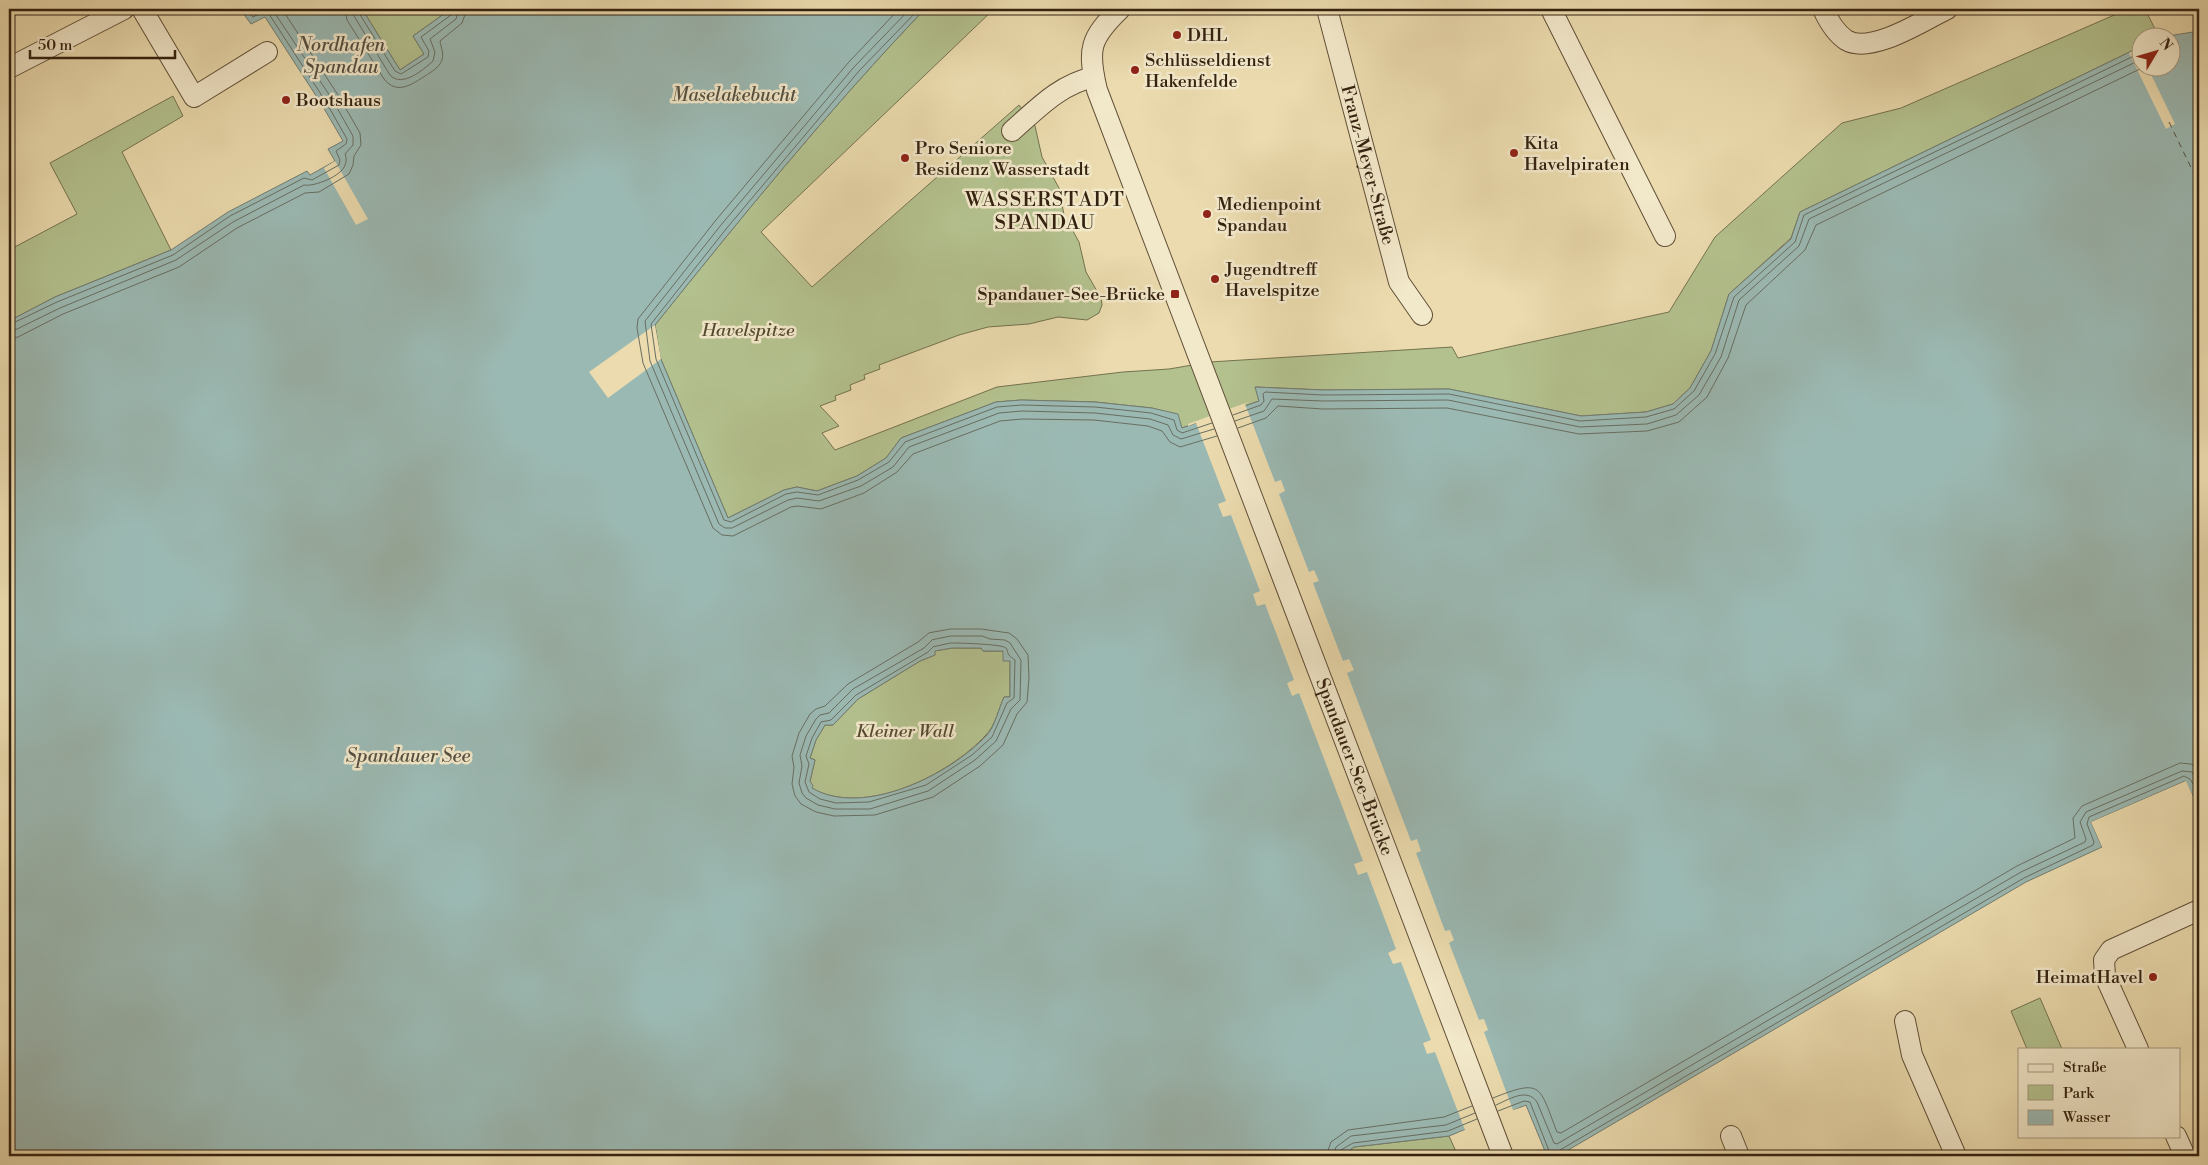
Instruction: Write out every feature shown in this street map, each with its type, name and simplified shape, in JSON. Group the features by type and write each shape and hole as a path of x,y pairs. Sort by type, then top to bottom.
{"street":[{"path":"9,68 124,9"},
{"path":"142,9 194,97 267,52"},
{"name":"Spandauer-See-Brücke","path":"1120,9 1096,36 1091,48 1094,77 1104,108 1503,1156"},
{"name":"Franz-Meyer-Straße","path":"1327,9 1399,282 1422,314"},
{"path":"1552,9 1666,236"},
{"path":"1823,9 1834,28 1846,40 1856,44 1881,41 1948,9"},
{"path":"1012,131 1056,92 1077,80 1094,77"},
{"path":"2138,1048 2105,976 2104,960 2111,950 2199,910"},
{"path":"1905,1020 1912,1055 1956,1156"},
{"path":"1731,1136 1739,1156"},
{"path":"2177,1138 2185,1156"}],"green space":[{"path":"362,9 451,9 413,36 424,54 400,70"},
{"name":"Havelspitze","path":"928,9 994,9 761,232 812,287 1019,105 1035,126 1042,157 1059,188 1064,215 1079,242 1086,272 1101,298 1102,305 1099,313 1087,320 1058,317 1029,324 988,327 959,335 879,365 880,369 864,375 865,379 850,385 851,390 835,396 836,400 820,406 839,426 822,433 835,450 997,387 1123,372 1169,369 1210,362 1452,347 1458,358 1669,312 1715,237 1842,123 1901,108 2128,9 2145,9 2154,28 2130,28 2130,52 1800,212 1791,238 1729,294 1711,351 1690,388 1673,404 1646,412 1581,416 1449,389 1323,390 1256,387 1259,401 1182,428 1175,415 1152,408 1095,402 1021,400 996,402 901,438 886,458 857,476 817,491 797,487 784,490 728,518 660,357 655,325 817,128 920,14"},
{"path":"173,96 183,116 122,152 171,250 55,297 9,321 9,250 77,214 50,163"},
{"name":"Kleiner Wall","path":"952,648 981,648 983,651 1003,651 1010,661 1010,697 1004,697 994,722 986,735 951,764 905,788 880,795 856,798 832,796 811,788 810,781 815,760 810,758 816,740 825,725 833,725 858,699 920,661 935,655 934,651"},
{"path":"2040,998 2062,1048 2027,1048 2011,1011"},
{"path":"1449,1136 1458,1156 1342,1156 1354,1147"}],"water":[{"name":"Spandauer See","path":"240,9 362,9 400,70 424,54 413,36 451,9 928,9 920,14 885,51 817,128 655,325 660,357 728,518 784,490 797,487 817,491 857,476 886,458 901,438 996,402 1021,400 1095,402 1152,408 1178,414 1182,428 1259,401 1255,387 1323,390 1449,389 1581,416 1646,412 1673,404 1690,388 1711,351 1729,294 1791,239 1800,212 2130,52 2130,78 2180,78 2180,34 2199,31 2199,798 2195,800 2185,781 2091,822 2102,847 2026,882 1558,1156 1547,1156 1526,1105 1449,1136 1354,1147 1342,1156 9,1156 9,321 55,297 171,250 228,212 307,171 310,175 335,161 328,149 343,141 265,17 251,24","holes":["952,648 981,648 983,651 1003,651 1003,661 1010,661 1010,697 1004,697 990,731 971,750 929,777 905,788 880,795 856,798 833,796 812,788 813,786 810,781 815,760 810,758 816,740 825,725 833,725 858,699 920,661 935,655 935,651"]}],"pier":[{"path":"2141,78 2153,78 2175,124 2166,129"},
{"path":"335,161 368,219 356,225 324,168"},
{"path":"655,325 661,359 608,398 589,372"},
{"path":"1251,401 1245,404 1275,482 1281,480 1285,491 1279,494 1309,572 1314,570 1319,581 1313,583 1343,661 1349,659 1354,670 1347,673 1411,841 1417,839 1421,851 1416,853 1445,931 1450,930 1454,940 1449,943 1479,1020 1484,1019 1488,1030 1484,1032 1513,1110 1520,1108 1521,1110 1459,1135 1458,1133 1465,1130 1435,1052 1427,1054 1423,1043 1431,1040 1401,962 1393,964 1388,953 1396,949 1367,872 1358,875 1354,864 1363,861 1299,693 1292,696 1287,683 1294,680 1265,604 1257,606 1253,594 1260,591 1231,515 1223,517 1218,504 1226,501 1196,423 1188,426 1188,424"},
{"path":"2186,781 2196,803 2193,802 2184,784 2094,823 2104,846 2103,849 2091,822"}],"ferry route":[{"path":"2169,122 2199,184"}],"place":[{"name":"DHL","path":"1177,35"},
{"name":"Schlüsseldienst Hakenfelde","path":"1135,70"},
{"name":"Bootshaus","path":"286,100"},
{"name":"Kita Havelpiraten","path":"1514,153"},
{"name":"Pro Seniore Residenz Wasserstadt","path":"905,158"},
{"name":"Medienpoint Spandau","path":"1207,214"},
{"name":"Jugendtreff Havelspitze","path":"1215,279"},
{"name":"Spandauer-See-Brücke","path":"1175,294"},
{"name":"HeimatHavel","path":"2153,977"}],"district":[{"name":"WASSERSTADT SPANDAU","path":"1045,212"}],"water label":[{"name":"Nordhafen Spandau","path":"341,56"},
{"name":"Maselakebucht","path":"734,95"}]}
